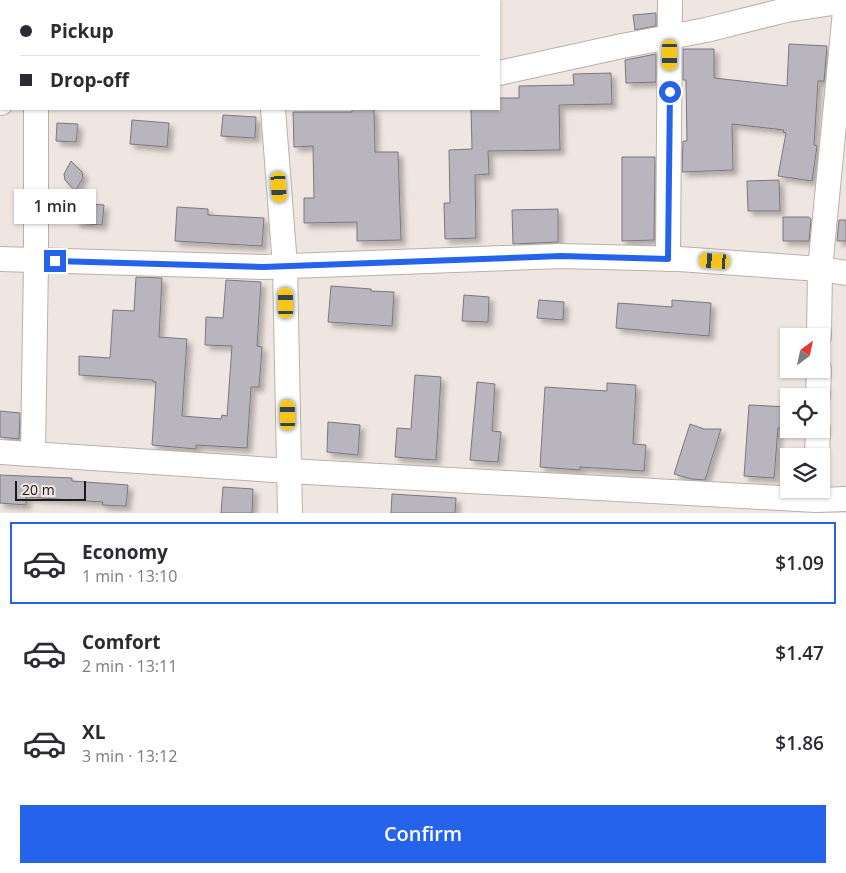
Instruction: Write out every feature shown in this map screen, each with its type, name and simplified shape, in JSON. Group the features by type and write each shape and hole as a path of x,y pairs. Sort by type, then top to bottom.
{"street":[{"path":"668,259 670,0"},
{"path":"500,73 706,30 786,10 845,1 820,269 819,328"},
{"path":"33,454 36,110"},
{"path":"273,110 285,266 290,513"},
{"path":"0,259 263,267 561,256 668,259 820,269 846,273"},
{"path":"0,452 289,471 816,500 846,499"}],"building":[{"path":"656,13 656,26 635,30 633,15"},
{"path":"789,44 827,46 824,81 818,81 814,145 817,146 812,181 778,176 786,133 783,132 784,130 732,124 733,170 682,172 683,141 687,141 686,80 683,80 683,49 714,49 714,78 787,86"},
{"path":"656,54 656,82 626,83 625,60"},
{"path":"611,73 612,104 559,105 560,150 488,151 489,174 475,175 476,238 445,239 444,203 450,203 449,150 472,149 471,110 500,110 500,98 519,98 519,86 574,85 573,74"},
{"path":"352,110 374,110 375,152 398,152 401,240 357,241 357,222 304,223 304,198 314,198 313,146 294,147 293,112 352,112"},
{"path":"223,115 256,117 255,138 221,136"},
{"path":"132,120 169,123 167,147 130,144"},
{"path":"57,123 78,124 76,142 56,141"},
{"path":"622,157 655,157 654,240 622,241"},
{"path":"71,161 82,172 83,178 75,191 65,180 64,174"},
{"path":"779,180 780,211 748,211 747,181"},
{"path":"77,203 104,205 102,225 75,223"},
{"path":"177,207 208,209 208,215 264,218 262,246 175,241"},
{"path":"558,209 558,242 513,244 512,210"},
{"path":"783,217 809,217 811,219 809,241 783,241"},
{"path":"839,220 846,220 846,241 837,241"},
{"path":"136,277 162,278 159,337 187,339 182,416 221,419 222,415 227,416 232,346 205,345 206,317 223,318 226,280 261,282 257,346 262,347 259,387 251,387 247,448 196,445 196,449 152,445 156,382 153,382 153,380 79,375 79,356 110,358 113,310 134,311"},
{"path":"331,286 394,292 392,326 328,322"},
{"path":"464,295 489,297 488,322 462,321"},
{"path":"539,300 564,302 563,320 537,318"},
{"path":"672,300 711,303 709,336 616,328 618,303 672,307"},
{"path":"415,375 441,377 436,460 395,457 397,428 411,429"},
{"path":"477,382 495,384 492,431 501,432 498,462 470,460"},
{"path":"607,383 636,385 633,444 646,445 644,471 580,467 580,470 540,467 545,387 607,391"},
{"path":"749,405 780,407 780,428 778,428 774,478 744,476"},
{"path":"0,411 20,413 19,439 0,437"},
{"path":"328,422 360,425 358,455 327,452"},
{"path":"690,424 704,429 721,429 705,480 674,474"},
{"path":"0,475 72,478 72,481 128,485 126,506 102,505 103,502 26,497 26,505 0,503"},
{"path":"223,487 253,489 252,513 221,513"},
{"path":"392,494 456,498 455,513 391,513"}],"route":[{"path":"55,261 263,267 561,256 668,259 670,92"}]}
